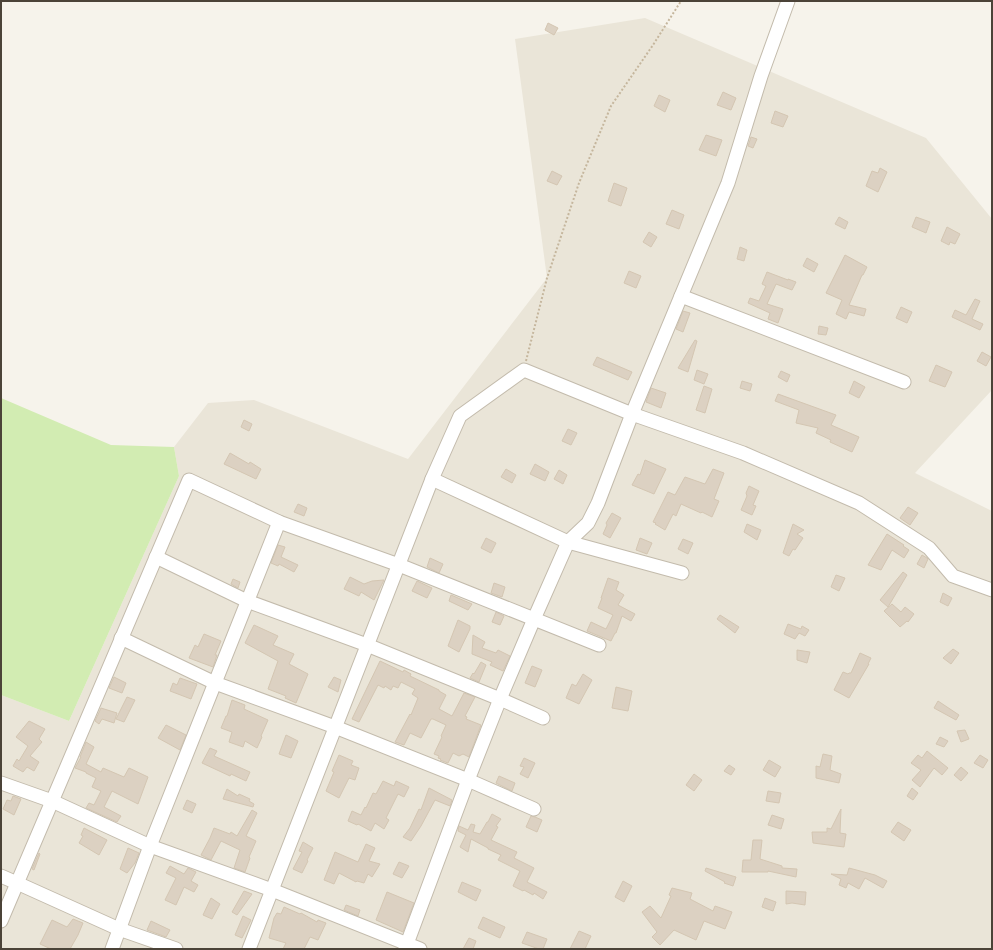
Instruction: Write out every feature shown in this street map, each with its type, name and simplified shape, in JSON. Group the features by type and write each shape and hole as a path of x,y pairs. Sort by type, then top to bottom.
{"street":[{"path":"406,946 500,699 568,542 588,523 598,503 632,414 728,183 761,76 788,1"},
{"path":"681,296 904,382"},
{"path":"249,949 432,479 460,416 524,370 632,414 743,453 859,503 929,548 953,576 992,590"},
{"path":"432,479 568,542 682,573"},
{"path":"1,921 189,480 279,522 399,565 599,645"},
{"path":"112,949 150,846 279,522"},
{"path":"156,557 248,601 367,645 543,718"},
{"path":"121,638 214,683 335,727 468,780 534,809"},
{"path":"1,782 52,801 150,846 272,890 406,946 420,949"},
{"path":"1,876 120,929 176,949"}],"path":[{"path":"524,370 547,278 579,183 611,106 681,1"}],"shaded area":[{"path":"645,18 926,138 992,219 992,390 915,473 992,511 992,949 1,949 1,695 69,721 179,476 174,447 208,403 254,400 408,459 547,278 515,39"}],"green space":[{"path":"1,398 111,445 174,447 179,476 69,721 1,695"}],"building":[{"path":"548,23 558,28 554,35 545,30"},
{"path":"723,92 736,98 731,110 717,105"},
{"path":"659,95 670,100 665,112 654,106"},
{"path":"775,111 788,116 783,127 771,123"},
{"path":"706,135 722,140 716,156 699,150"},
{"path":"751,137 757,139 753,148 748,146"},
{"path":"880,168 887,172 878,192 866,186 872,171 878,173"},
{"path":"552,171 562,176 557,185 547,181"},
{"path":"614,183 627,188 621,206 608,201"},
{"path":"672,210 684,215 679,229 666,224"},
{"path":"839,217 848,222 845,229 835,224"},
{"path":"916,217 930,222 926,233 912,227"},
{"path":"947,227 960,234 955,244 950,242 949,245 941,241"},
{"path":"649,232 657,237 651,247 643,242"},
{"path":"740,247 747,250 744,261 737,259"},
{"path":"845,255 867,267 849,305 866,309 864,316 849,312 846,319 836,314 842,300 826,293"},
{"path":"807,258 818,264 814,272 803,266"},
{"path":"629,271 641,276 636,288 624,283"},
{"path":"767,272 796,282 792,290 776,284 767,304 783,309 778,323 768,319 770,313 748,303 750,298 759,301 766,286 762,284"},
{"path":"975,299 980,301 972,319 983,324 980,330 952,317 955,310 966,315"},
{"path":"901,307 912,312 907,323 896,318"},
{"path":"683,311 690,313 683,332 676,329"},
{"path":"819,326 828,328 826,335 818,334"},
{"path":"695,340 697,341 688,372 678,368"},
{"path":"982,352 991,357 986,366 977,361"},
{"path":"597,357 632,372 628,380 593,365"},
{"path":"936,365 952,372 945,387 929,381"},
{"path":"697,370 708,374 704,384 694,380"},
{"path":"781,371 790,375 787,382 778,377"},
{"path":"742,381 752,384 750,391 740,388"},
{"path":"854,381 865,387 859,398 849,393"},
{"path":"704,386 712,389 705,413 696,410"},
{"path":"651,388 666,393 661,408 646,402"},
{"path":"778,394 836,415 831,425 859,437 852,452 830,442 831,440 816,433 818,428 796,423 799,410 775,401"},
{"path":"244,420 252,424 249,431 241,427"},
{"path":"568,429 577,433 571,445 562,441"},
{"path":"230,453 261,469 256,479 224,464"},
{"path":"645,460 666,469 654,494 632,485 638,474 640,475"},
{"path":"535,464 549,472 545,481 530,474"},
{"path":"506,469 516,475 512,483 501,477"},
{"path":"713,469 724,473 714,499 719,501 712,517 681,504 676,516 673,514 665,530 653,522 668,492 675,495 685,477 705,484"},
{"path":"559,470 567,475 563,484 554,479"},
{"path":"749,486 759,491 753,505 756,506 752,515 741,510 747,496 746,493"},
{"path":"298,504 307,508 304,516 294,512"},
{"path":"908,507 918,513 910,525 900,518"},
{"path":"612,513 621,518 610,538 603,534 607,525 606,523"},
{"path":"747,524 761,530 757,540 744,532"},
{"path":"793,524 804,530 797,534 803,538 789,556 783,553"},
{"path":"887,534 909,550 904,558 892,550 881,570 868,565"},
{"path":"486,538 496,543 491,553 481,548"},
{"path":"640,538 652,543 647,554 636,550"},
{"path":"683,539 693,543 688,554 678,549"},
{"path":"278,545 285,547 281,557 298,565 294,572 279,564 278,566 271,563"},
{"path":"922,555 928,559 924,568 917,564"},
{"path":"430,558 443,564 439,573 427,567"},
{"path":"903,572 907,575 888,607 880,600"},
{"path":"836,575 845,578 839,591 831,587"},
{"path":"350,577 364,584 372,581 384,580 374,600 361,592 359,596 344,589"},
{"path":"608,578 619,582 616,590 624,595 618,605 635,614 631,621 622,616 616,633 611,641 587,631 591,622 606,629 613,615 598,608"},
{"path":"233,579 240,582 238,588 231,584"},
{"path":"417,581 432,588 427,598 412,591"},
{"path":"494,583 505,587 502,597 491,593"},
{"path":"943,593 952,598 948,606 940,602"},
{"path":"451,595 472,604 468,610 449,601"},
{"path":"892,604 901,612 905,607 914,614 908,622 907,621 900,627 884,611"},
{"path":"496,612 504,616 500,625 492,622"},
{"path":"720,615 739,627 735,633 717,619"},
{"path":"458,620 470,626 459,652 448,646"},
{"path":"788,624 801,629 802,626 809,630 805,636 799,633 795,639 784,634"},
{"path":"254,625 278,636 273,645 294,654 289,664 308,674 296,703 285,698 286,696 268,689 278,661 245,643"},
{"path":"204,634 221,641 215,655 217,655 213,667 189,658 195,645 198,647"},
{"path":"473,635 485,642 482,648 496,653 498,650 510,656 503,671 490,665 492,662 472,654"},
{"path":"953,649 959,653 951,664 943,658"},
{"path":"797,650 810,652 807,663 797,660"},
{"path":"860,653 871,658 849,698 834,690 843,672 848,674 851,673"},
{"path":"380,661 403,672 404,670 411,674 410,676 446,695 439,709 452,716 464,693 475,697 465,716 467,717 466,719 481,725 469,757 463,754 459,756 453,753 448,763 440,760 441,759 438,758 439,756 434,754 446,725 433,719 431,719 421,738 410,733 404,745 395,742 410,714 411,715 418,698 412,694 415,689 401,682 398,688 393,686 391,690 385,686 384,688 378,685 359,722 352,719"},
{"path":"481,662 486,665 479,682 470,678"},
{"path":"532,666 542,670 535,687 525,683"},
{"path":"583,674 592,680 579,704 566,698 572,684 576,686"},
{"path":"114,677 126,683 122,693 109,688"},
{"path":"334,677 341,680 338,692 328,687"},
{"path":"180,678 197,684 191,699 170,691 173,683 177,685"},
{"path":"616,687 632,691 628,711 612,708"},
{"path":"127,697 135,700 124,722 116,719"},
{"path":"232,700 245,705 244,709 268,720 257,748 245,741 243,747 229,742 232,732 221,728"},
{"path":"938,701 959,715 956,720 934,708"},
{"path":"101,708 117,713 114,723 102,719 99,724 95,721"},
{"path":"29,721 45,729 39,739 42,742 30,756 39,762 34,771 27,767 23,772 13,766 17,759 19,761 28,746 16,737"},
{"path":"166,725 186,735 180,750 158,738"},
{"path":"965,730 969,739 961,742 957,731"},
{"path":"286,735 298,741 291,758 279,754"},
{"path":"940,737 948,741 944,747 936,744"},
{"path":"86,742 94,747 86,764 101,772 103,768 124,777 129,768 148,777 138,804 112,791 104,807 121,816 117,822 86,808 89,803 94,805 101,791 92,787 96,778 75,768 81,757"},
{"path":"210,748 217,751 214,756 250,772 246,781 231,774 230,776 202,763"},
{"path":"927,751 948,768 942,775 934,768 920,787 912,780 921,770 911,763 918,755 922,758"},
{"path":"823,754 832,756 830,770 841,774 839,783 816,778 816,766 820,767"},
{"path":"339,755 353,761 351,765 359,768 355,780 349,778 339,798 326,791"},
{"path":"980,755 988,760 983,768 974,763"},
{"path":"524,758 535,763 528,778 520,774 524,767 520,766"},
{"path":"769,760 781,767 775,777 763,770"},
{"path":"729,765 735,769 731,775 724,771"},
{"path":"961,767 968,773 961,781 954,775"},
{"path":"694,774 702,780 694,791 686,785"},
{"path":"499,776 515,783 512,791 496,783"},
{"path":"383,781 394,786 396,781 409,787 404,797 398,794 386,818 389,820 384,829 375,823 371,831 358,824 357,825 348,821 352,811 361,815 373,793 376,794"},
{"path":"429,788 452,800 450,806 435,800 411,841 403,837 410,828 419,809 421,810"},
{"path":"912,788 918,793 913,800 907,796"},
{"path":"227,789 238,796 239,794 250,799 249,801 254,804 253,807 223,799"},
{"path":"768,791 781,793 779,803 766,801"},
{"path":"13,796 21,799 14,815 3,809 7,800 11,801"},
{"path":"187,800 196,804 192,813 183,809"},
{"path":"841,809 840,833 846,834 844,847 813,843 812,832 827,832 827,828 831,829"},
{"path":"252,810 257,813 246,836 256,841 249,857 250,858 245,872 234,868 240,850 221,841 211,860 201,855 214,828 230,834 231,832 237,836"},
{"path":"492,814 501,819 496,826 498,827 491,840 517,852 514,858 534,868 527,882 547,892 543,899 534,893 533,895 513,886 520,871 498,860 501,855 471,839 468,852 460,847 466,835 458,831 459,826 468,830 471,824 475,825 473,832 480,834"},
{"path":"772,815 784,819 781,829 768,825"},
{"path":"531,816 542,820 537,832 526,827"},
{"path":"898,822 911,830 904,841 891,832"},
{"path":"84,828 107,840 99,855 79,843 83,836 81,835"},
{"path":"753,840 762,840 760,859 782,866 782,868 797,869 796,877 768,871 742,872 743,860 751,860"},
{"path":"303,842 313,848 302,873 293,869 302,852 299,851"},
{"path":"366,844 375,848 369,861 380,864 372,877 368,874 364,883 356,882 339,873 334,884 324,880 335,852 358,862"},
{"path":"128,848 139,853 135,863 127,873 120,869"},
{"path":"39,853 40,854 34,870 32,869"},
{"path":"399,862 409,866 402,878 393,874"},
{"path":"170,866 184,874 188,868 196,872 191,881 198,885 194,892 184,887 176,905 165,900 176,878 166,873"},
{"path":"706,868 736,877 733,886 724,883 725,882 705,871"},
{"path":"849,868 875,875 887,881 883,888 865,878 859,889 848,883 846,888 839,885 841,879 831,874 847,875"},
{"path":"623,881 632,886 624,902 615,897"},
{"path":"462,882 481,890 476,901 458,892"},
{"path":"672,888 692,893 690,899 713,911 715,906 732,912 725,929 704,921 696,940 674,930 660,945 652,937 657,932 642,912 650,906 661,918 671,896 669,895"},
{"path":"244,891 252,894 237,915 232,912"},
{"path":"786,891 806,892 805,905 792,903 786,904"},
{"path":"387,892 414,903 403,932 376,920"},
{"path":"211,898 220,904 212,919 203,915"},
{"path":"765,898 776,902 773,911 762,907"},
{"path":"346,905 360,910 358,916 344,910"},
{"path":"284,907 300,914 301,913 317,922 318,920 326,923 318,940 310,937 304,949 283,949 286,943 269,938 274,918 277,913 281,914"},
{"path":"243,916 251,920 242,938 235,935"},
{"path":"483,917 505,927 500,938 478,928"},
{"path":"73,919 83,923 70,949 51,949 40,944 52,920 67,927"},
{"path":"151,921 170,930 166,937 147,930"},
{"path":"579,931 591,936 585,949 570,949"},
{"path":"527,932 547,939 543,949 522,943"},
{"path":"469,938 476,941 473,949 463,949"}]}
